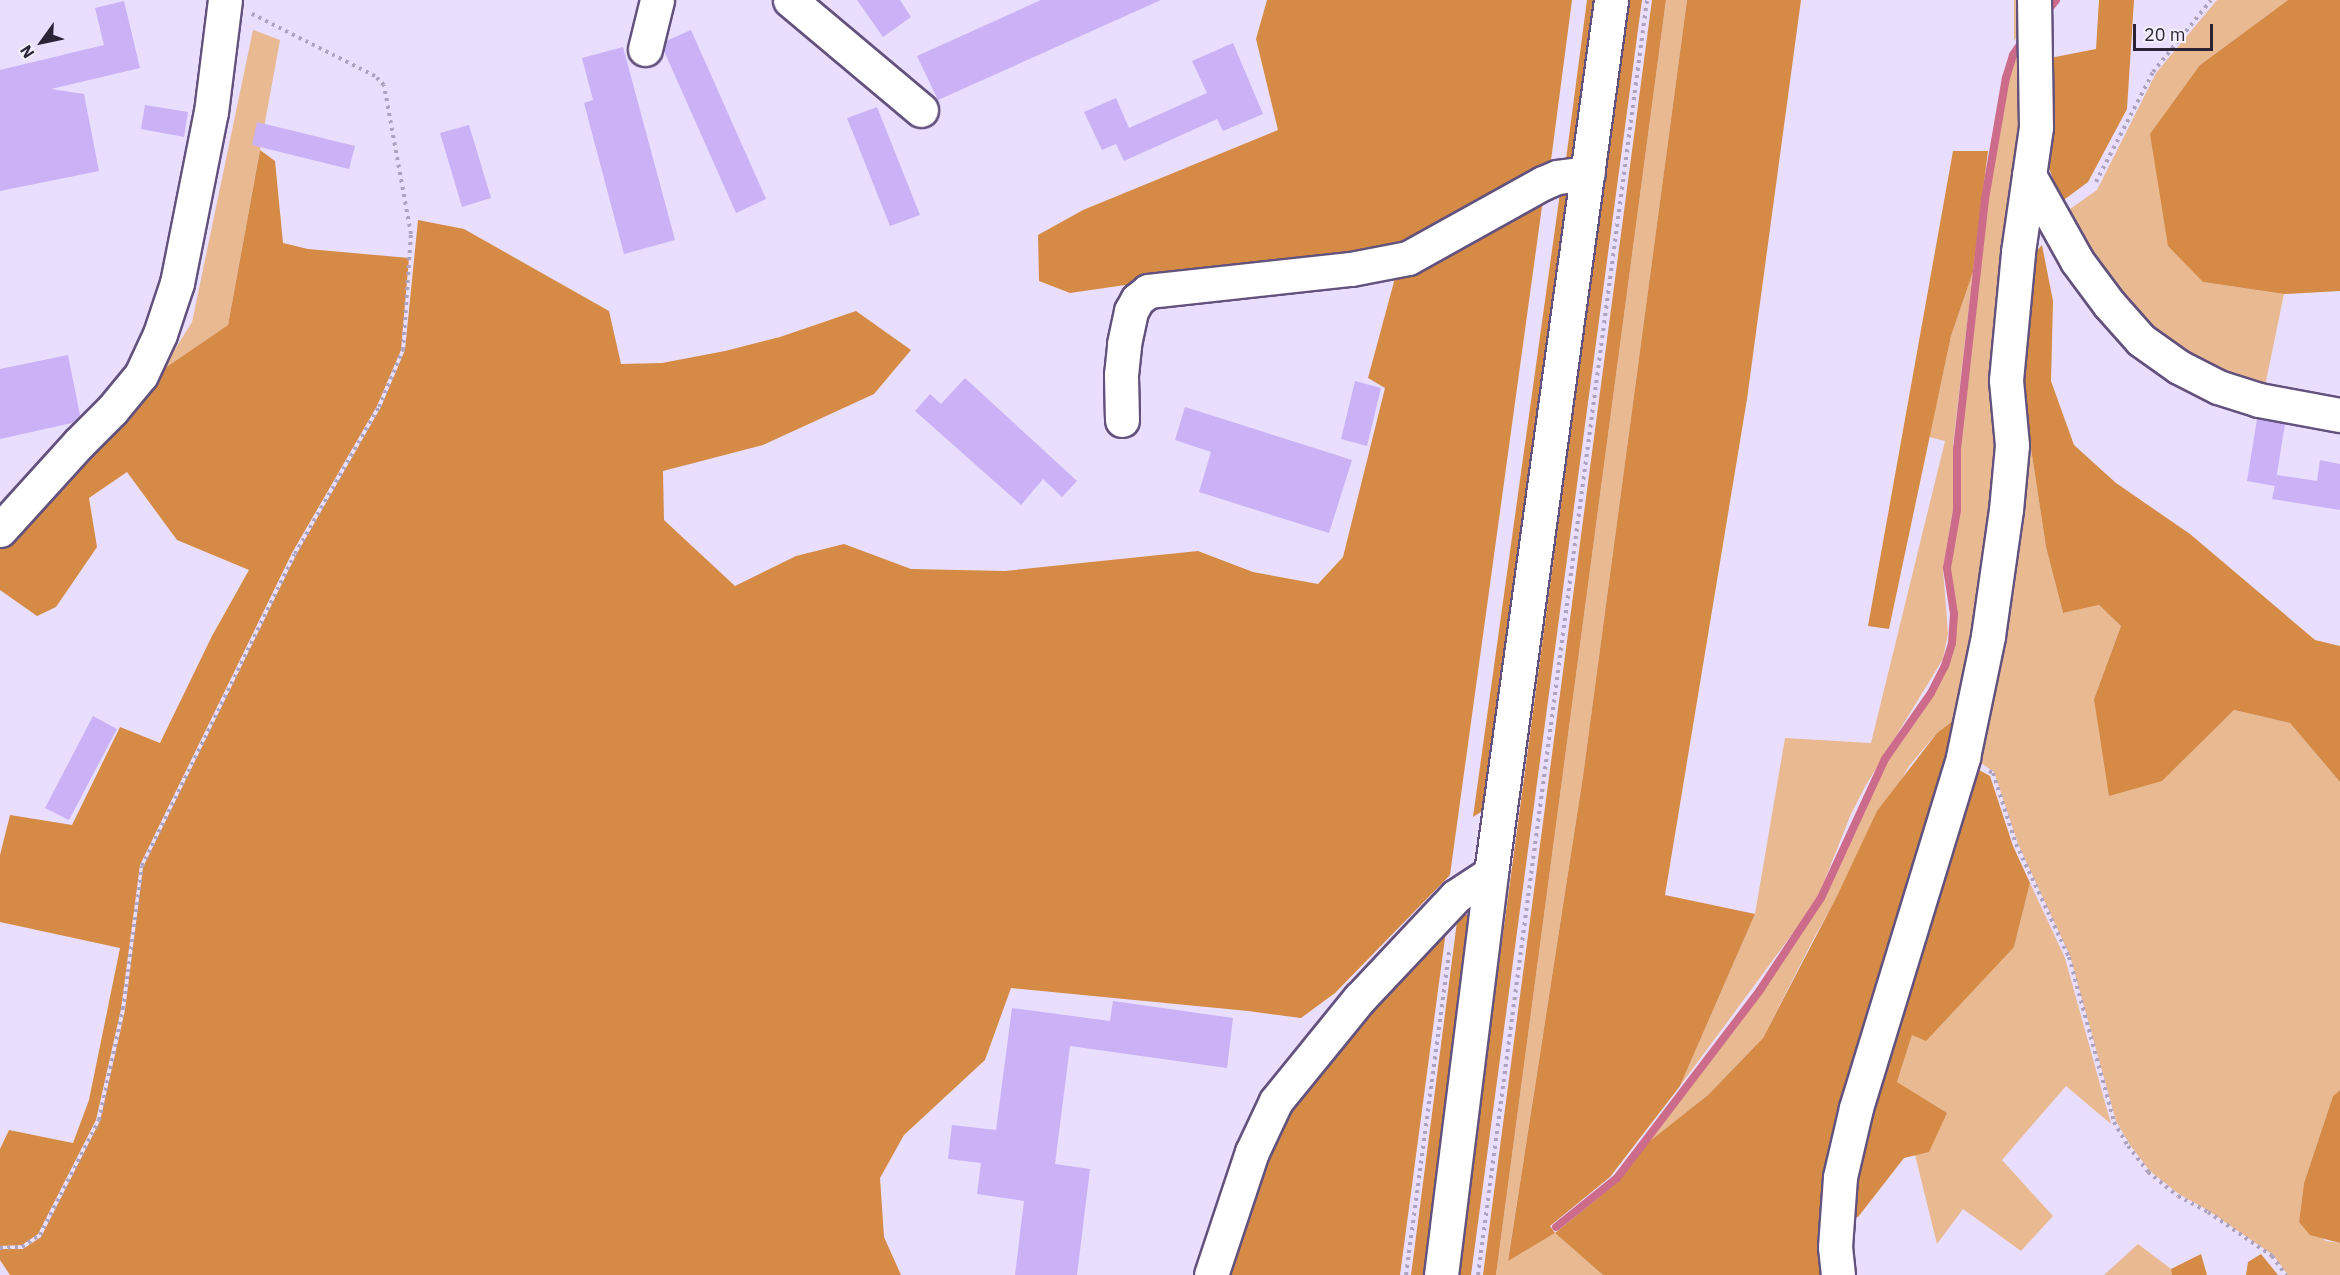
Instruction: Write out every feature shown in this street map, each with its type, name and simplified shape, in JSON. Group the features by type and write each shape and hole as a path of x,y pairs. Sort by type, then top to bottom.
{"street":[{"path":"0,530 79,442 112,410 141,375 160,334 177,283 212,112 225,0"},
{"path":"645,49 657,0"},
{"path":"790,0 921,110"},
{"path":"1441,1275 1491,873 1611,0"},
{"path":"1838,1275 1835,1247 1840,1178 1856,1108 1963,757 1988,636 2006,510 2012,445 2006,380 2036,128 2034,0"},
{"path":"1122,420 1121,375 1124,344 1131,311 1137,300 1148,291 1351,270 1408,258 1550,180 1588,173"},
{"path":"2029,175 2077,261 2109,304 2141,340 2179,367 2218,387 2259,400 2340,415"},
{"path":"1211,1275 1252,1152 1276,1101 1359,999 1456,896 1491,873"}],"path":[{"path":"0,1248 22,1247 40,1235 99,1120 123,1010 142,866 295,554 379,406 403,350 411,234 384,85 375,76 326,49 225,0"},
{"path":"1478,1275 1647,0"},
{"path":"2096,182 2153,72 2211,0"},
{"path":"1963,757 1993,773 2016,844 2068,957 2114,1122 2128,1146 2148,1172 2178,1196 2208,1212 2271,1256 2286,1275"}],"shaded area":[{"path":"1267,0 1572,0 1550,168 1421,242 1070,293 1039,281 1038,235 1083,210 1278,130 1256,39"},
{"path":"1587,0 1594,0 1573,160 1565,167"},
{"path":"1629,0 1642,0 1471,1275 1457,1275"},
{"path":"1652,0 1666,0 1496,1275 1483,1275"},
{"path":"1666,0 1687,0 1583,776 1508,1260 1555,1233 1603,1275 1496,1275"},
{"path":"1687,0 1801,0 1747,399 1665,895 1755,914 1680,1086 1610,1177 1550,1226 1555,1233 1508,1261 1583,776"},
{"path":"2014,0 2029,0 2029,21 2014,41"},
{"path":"2099,0 2134,0 2127,109 2088,182 2061,202 2048,165 2050,58 2096,49"},
{"path":"2217,0 2288,0 2200,65 2203,282 2284,294 2265,386 2206,363 2154,332 2104,275 2067,211 2097,190 2156,73"},
{"path":"2288,0 2340,0 2340,291 2284,294 2203,282 2168,246 2150,134 2200,65"},
{"path":"253,30 280,40 228,325 162,370 192,322"},
{"path":"2030,33 2003,422 1967,710 1937,733 1909,766 1813,940 1763,1038 1708,1095 1646,1144 1807,925 1823,899 1854,825 1887,760 1933,694 1947,666 1954,644 1956,614 1949,568 1959,510 1959,449 1987,199 2008,79 2015,56"},
{"path":"260,150 275,161 283,243 308,249 409,258 401,350 377,406 292,553 140,865 121,1009 96,1120 38,1234 22,1245 0,1246 0,1149 9,1130 73,1143 89,1100 120,948 0,922 0,855 10,815 72,825 120,727 160,743 212,636 249,570 177,540 127,472 89,498 97,547 56,607 37,616 0,590 0,549 162,370 228,325"},
{"path":"1953,151 1988,151 1973,272 1951,336 1889,629 1868,626"},
{"path":"1570,191 1484,810 1473,817 1560,193"},
{"path":"1544,192 1450,875 1335,993 1301,1018 1011,988 985,1060 904,1135 880,1178 884,1237 901,1275 10,1275 0,1260 0,1249 23,1249 41,1237 100,1121 125,1010 143,867 296,555 381,407 405,350 418,220 464,229 609,311 621,364 662,363 725,351 780,337 856,311 911,350 874,394 763,445 663,471 664,520 735,586 796,556 844,544 911,569 1005,571 1198,551 1253,572 1318,584 1343,557 1385,388 1368,378 1395,278"},
{"path":"2042,245 2053,301 2051,381 2074,445 2116,483 2190,534 2315,640 2340,646 2340,782 2290,723 2234,710 2162,781 2109,796 2094,699 2121,626 2099,605 2063,613 2046,547 2016,350 2023,266"},
{"path":"1973,272 1953,445 1953,510 1943,569 1948,633 1943,659 1866,785 1851,814 1820,892 1804,918 1680,1086 1755,914 1785,738 1871,743 1945,441 1929,437 1951,336"},
{"path":"2016,350 2046,547 2063,613 2099,605 2121,626 2094,699 2162,780 2234,710 2290,723 2340,782 2340,1090 2333,1096 2304,1183 2299,1222 2326,1241 2340,1243 2340,1275 2288,1275 2273,1255 2209,1211 2179,1194 2150,1171 2130,1145 2116,1121 2070,956 2018,844 1994,772 1981,763 2005,592"},
{"path":"1967,710 1829,1275 1603,1275 1555,1233 1618,1180 1646,1144 1708,1095 1763,1038 1838,894 1877,811 1937,733"},
{"path":"1979,770 1990,776 2013,846 2030,883 2014,947 1926,1041 1912,1035 1897,1082 1947,1113 1929,1152 1904,1158 1858,1217 1852,1217 1857,1165 1901,1014"},
{"path":"2030,883 2065,958 2111,1124 2066,1086 2002,1160 2053,1216 2021,1251 1963,1209 1937,1244 1915,1155 1929,1151 1897,1082 1912,1035 2014,947"},
{"path":"1458,914 1471,915 1423,1275 1411,1275"},
{"path":"1447,923 1400,1275 1221,1275 1265,1157 1309,1076"},
{"path":"2340,1090 2340,1243 2310,1235 2299,1222 2304,1183 2333,1096"},
{"path":"2138,1244 2171,1269 2172,1275 2104,1275"},
{"path":"2201,1254 2207,1275 2172,1275 2171,1269"},
{"path":"2261,1254 2278,1275 2246,1275 2248,1262"}],"building":[{"path":"857,0 900,0 911,17 883,37"},
{"path":"1041,0 1161,0 938,100 917,56"},
{"path":"124,1 140,68 51,89 84,94 99,171 0,191 0,70 104,45 95,8"},
{"path":"691,30 766,199 736,213 664,51 666,41"},
{"path":"1233,43 1263,114 1223,131 1217,119 1124,161 1116,144 1102,150 1084,112 1116,98 1129,128 1207,93 1192,61"},
{"path":"623,47 675,240 624,254 584,103 593,100 582,58"},
{"path":"145,105 188,112 184,137 141,129"},
{"path":"877,107 920,215 890,226 847,118"},
{"path":"257,122 355,146 349,169 252,145"},
{"path":"469,125 491,198 462,207 440,133"},
{"path":"68,355 80,415 72,423 0,439 0,369"},
{"path":"965,378 1077,481 1062,497 1043,479 1021,505 915,411 930,394 941,404"},
{"path":"1355,381 1381,388 1367,446 1341,439"},
{"path":"1185,407 1352,460 1329,533 1199,492 1211,452 1175,440"},
{"path":"2257,419 2285,424 2275,486 2247,481"},
{"path":"2320,460 2340,464 2340,510 2272,499 2277,475 2317,481"},
{"path":"93,716 117,729 69,820 45,808"},
{"path":"1113,1001 1233,1018 1227,1068 1070,1046 1055,1164 1090,1169 1077,1275 1015,1275 1024,1201 977,1194 981,1163 948,1159 952,1125 996,1130 1012,1008 1110,1021"}],"waterway":[{"path":"2044,15 2056,0"},
{"path":"1556,1227 1617,1178 1760,990 1821,898 1885,759 1931,693 1945,666 1952,643 1954,614 1947,568 1957,510 1957,449 1985,199 2006,78 2013,55 2023,40"}]}
